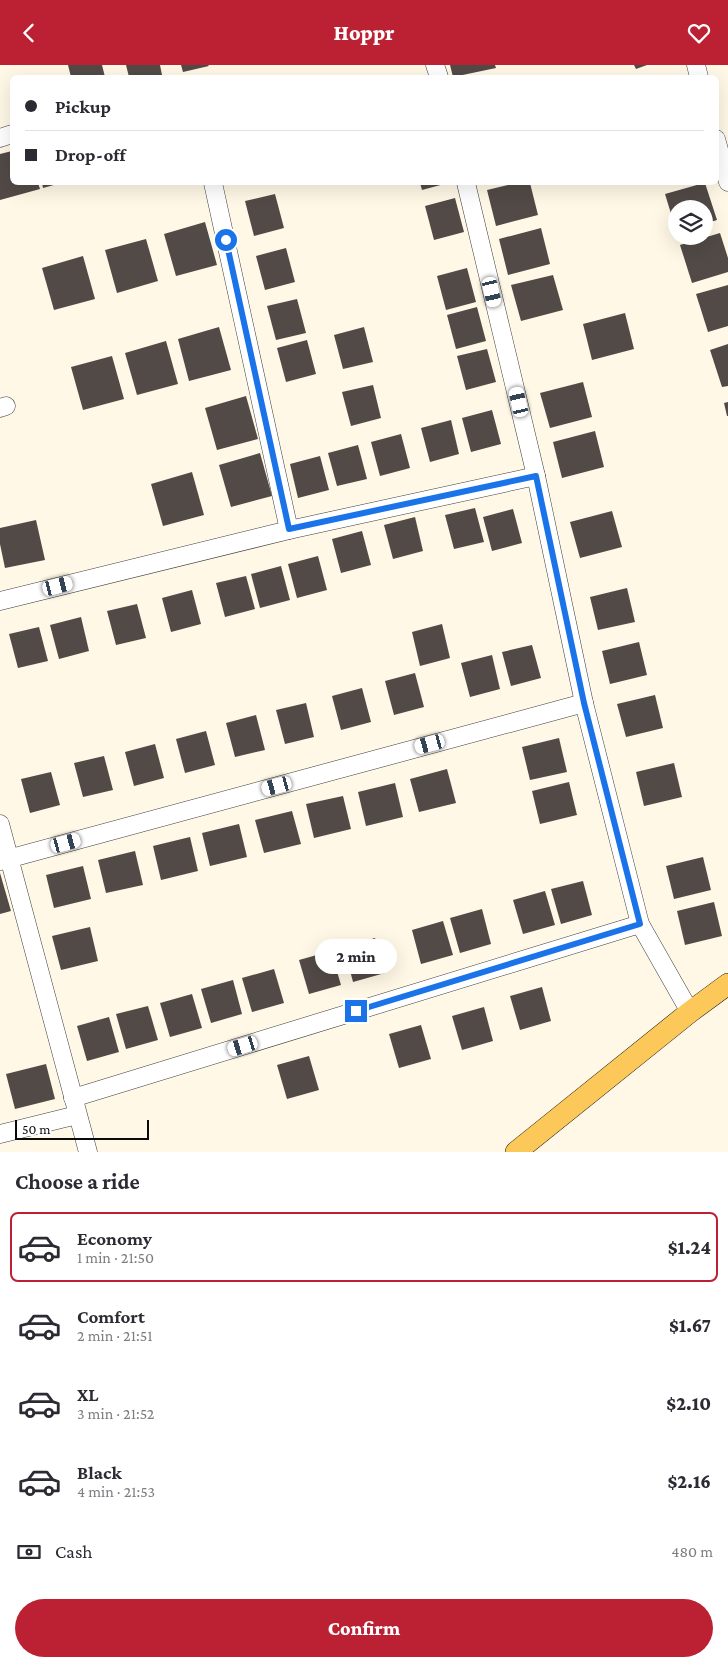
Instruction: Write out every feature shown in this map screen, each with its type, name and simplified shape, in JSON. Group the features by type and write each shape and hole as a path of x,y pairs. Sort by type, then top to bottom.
{"main road":[{"path":"516,1152 690,1012 728,984"}],"street":[{"path":"719,150 728,182"},
{"path":"213,185 289,529"},
{"path":"466,185 536,476 584,703 640,924 690,1012"},
{"path":"0,601 289,529 536,476"},
{"path":"4,859 584,703"},
{"path":"0,825 4,859 88,1152"},
{"path":"0,1134 75,1106 640,924"}],"building":[{"path":"68,65 102,65 104,75 70,75"},
{"path":"126,65 160,65 162,75 128,75"},
{"path":"181,65 208,65 209,66 183,72"},
{"path":"450,65 495,65 496,68 463,75 452,75"},
{"path":"634,65 647,65 636,69"},
{"path":"10,152 10,185 39,185 40,189 0,200 0,154"},
{"path":"42,185 54,185 43,188"},
{"path":"421,185 441,185 422,190"},
{"path":"508,185 530,185 538,215 496,226 487,190"},
{"path":"698,185 706,185 711,200 668,200 668,204 665,194"},
{"path":"275,194 284,228 254,236 245,201"},
{"path":"455,198 464,232 434,240 425,206"},
{"path":"713,208 717,220 713,221"},
{"path":"205,222 217,265 176,276 164,234"},
{"path":"541,228 550,264 508,275 499,239"},
{"path":"720,233 728,258 728,272 692,283 680,245 713,245 713,235"},
{"path":"146,239 158,281 117,293 105,250"},
{"path":"286,248 295,282 265,290 256,256"},
{"path":"83,256 95,299 54,310 42,268"},
{"path":"467,268 476,302 446,310 437,276"},
{"path":"553,275 563,310 521,321 511,285"},
{"path":"728,285 728,326 708,332 696,294"},
{"path":"297,299 306,333 276,340 267,306"},
{"path":"477,307 486,341 456,349 447,315"},
{"path":"625,313 634,349 592,360 583,324"},
{"path":"219,327 231,370 189,381 178,339"},
{"path":"364,327 373,362 343,369 334,335"},
{"path":"307,340 316,374 286,382 277,348"},
{"path":"166,341 178,384 137,395 125,353"},
{"path":"728,344 728,386 722,387 710,350"},
{"path":"487,349 496,382 466,390 457,356"},
{"path":"112,356 124,399 83,410 71,367"},
{"path":"583,382 592,417 550,428 540,393"},
{"path":"373,385 381,418 351,426 342,392"},
{"path":"246,396 258,439 217,450 205,408"},
{"path":"728,402 728,416 727,416 724,403"},
{"path":"492,410 501,444 471,452 462,418"},
{"path":"451,420 459,454 430,462 421,428"},
{"path":"595,431 604,467 562,478 553,442"},
{"path":"401,434 410,468 380,476 371,442"},
{"path":"358,445 367,479 337,486 328,453"},
{"path":"260,453 272,496 231,507 219,465"},
{"path":"320,456 329,490 298,498 290,464"},
{"path":"192,472 204,515 163,526 151,484"},
{"path":"475,508 484,542 454,549 445,515"},
{"path":"513,509 522,543 492,551 483,517"},
{"path":"612,511 622,547 580,558 570,522"},
{"path":"415,517 423,551 393,559 384,525"},
{"path":"36,520 45,560 5,568 0,544 0,528"},
{"path":"362,531 371,565 341,573 332,539"},
{"path":"318,556 327,590 297,598 288,564"},
{"path":"281,566 290,600 260,608 251,574"},
{"path":"246,576 255,609 225,617 216,583"},
{"path":"627,588 635,622 598,630 590,597"},
{"path":"192,590 201,624 171,632 162,598"},
{"path":"137,604 146,638 116,645 107,611"},
{"path":"81,617 89,651 59,659 50,625"},
{"path":"442,624 450,658 420,666 412,632"},
{"path":"39,627 48,661 18,668 9,634"},
{"path":"639,642 647,675 610,684 602,651"},
{"path":"532,645 541,678 511,686 502,652"},
{"path":"492,655 500,689 470,697 461,663"},
{"path":"415,673 424,707 394,715 385,681"},
{"path":"362,688 371,722 341,730 332,696"},
{"path":"655,695 663,728 626,737 617,704"},
{"path":"306,703 314,737 285,744 276,710"},
{"path":"256,715 265,750 235,757 226,723"},
{"path":"206,731 215,765 185,773 176,739"},
{"path":"559,738 567,772 530,780 522,747"},
{"path":"155,744 164,778 134,786 125,752"},
{"path":"104,756 113,790 83,797 74,763"},
{"path":"674,763 682,797 644,806 636,772"},
{"path":"447,769 456,803 419,812 410,779"},
{"path":"51,772 60,805 30,813 21,779"},
{"path":"569,782 577,815 540,824 532,791"},
{"path":"395,783 403,817 366,826 358,792"},
{"path":"343,796 351,829 314,838 306,804"},
{"path":"292,811 301,844 264,853 255,820"},
{"path":"239,824 247,857 210,866 202,833"},
{"path":"190,837 198,871 161,880 153,846"},
{"path":"135,851 143,885 106,893 98,860"},
{"path":"703,857 711,890 674,899 666,866"},
{"path":"83,866 91,899 54,908 46,875"},
{"path":"0,873 11,911 0,914"},
{"path":"583,881 592,915 561,924 551,889"},
{"path":"545,891 555,925 523,934 513,900"},
{"path":"714,902 722,936 685,945 677,911"},
{"path":"482,909 491,944 460,953 450,918"},
{"path":"443,921 453,955 421,964 412,930"},
{"path":"90,927 98,961 61,970 52,936"},
{"path":"375,938 385,973 353,982 344,947"},
{"path":"331,951 341,985 309,994 299,960"},
{"path":"274,969 284,1003 252,1012 242,978"},
{"path":"233,980 242,1014 211,1023 201,989"},
{"path":"542,987 551,1021 520,1030 510,996"},
{"path":"192,994 202,1028 170,1037 160,1003"},
{"path":"148,1006 158,1040 126,1049 116,1014"},
{"path":"484,1007 493,1041 462,1050 452,1016"},
{"path":"109,1017 119,1052 87,1061 77,1026"},
{"path":"421,1025 431,1059 399,1068 389,1034"},
{"path":"309,1056 319,1090 287,1099 277,1065"},
{"path":"46,1064 55,1099 15,1109 6,1074"}],"route":[{"path":"226,240 289,529 536,476 584,703 640,924 356,1011"}]}
